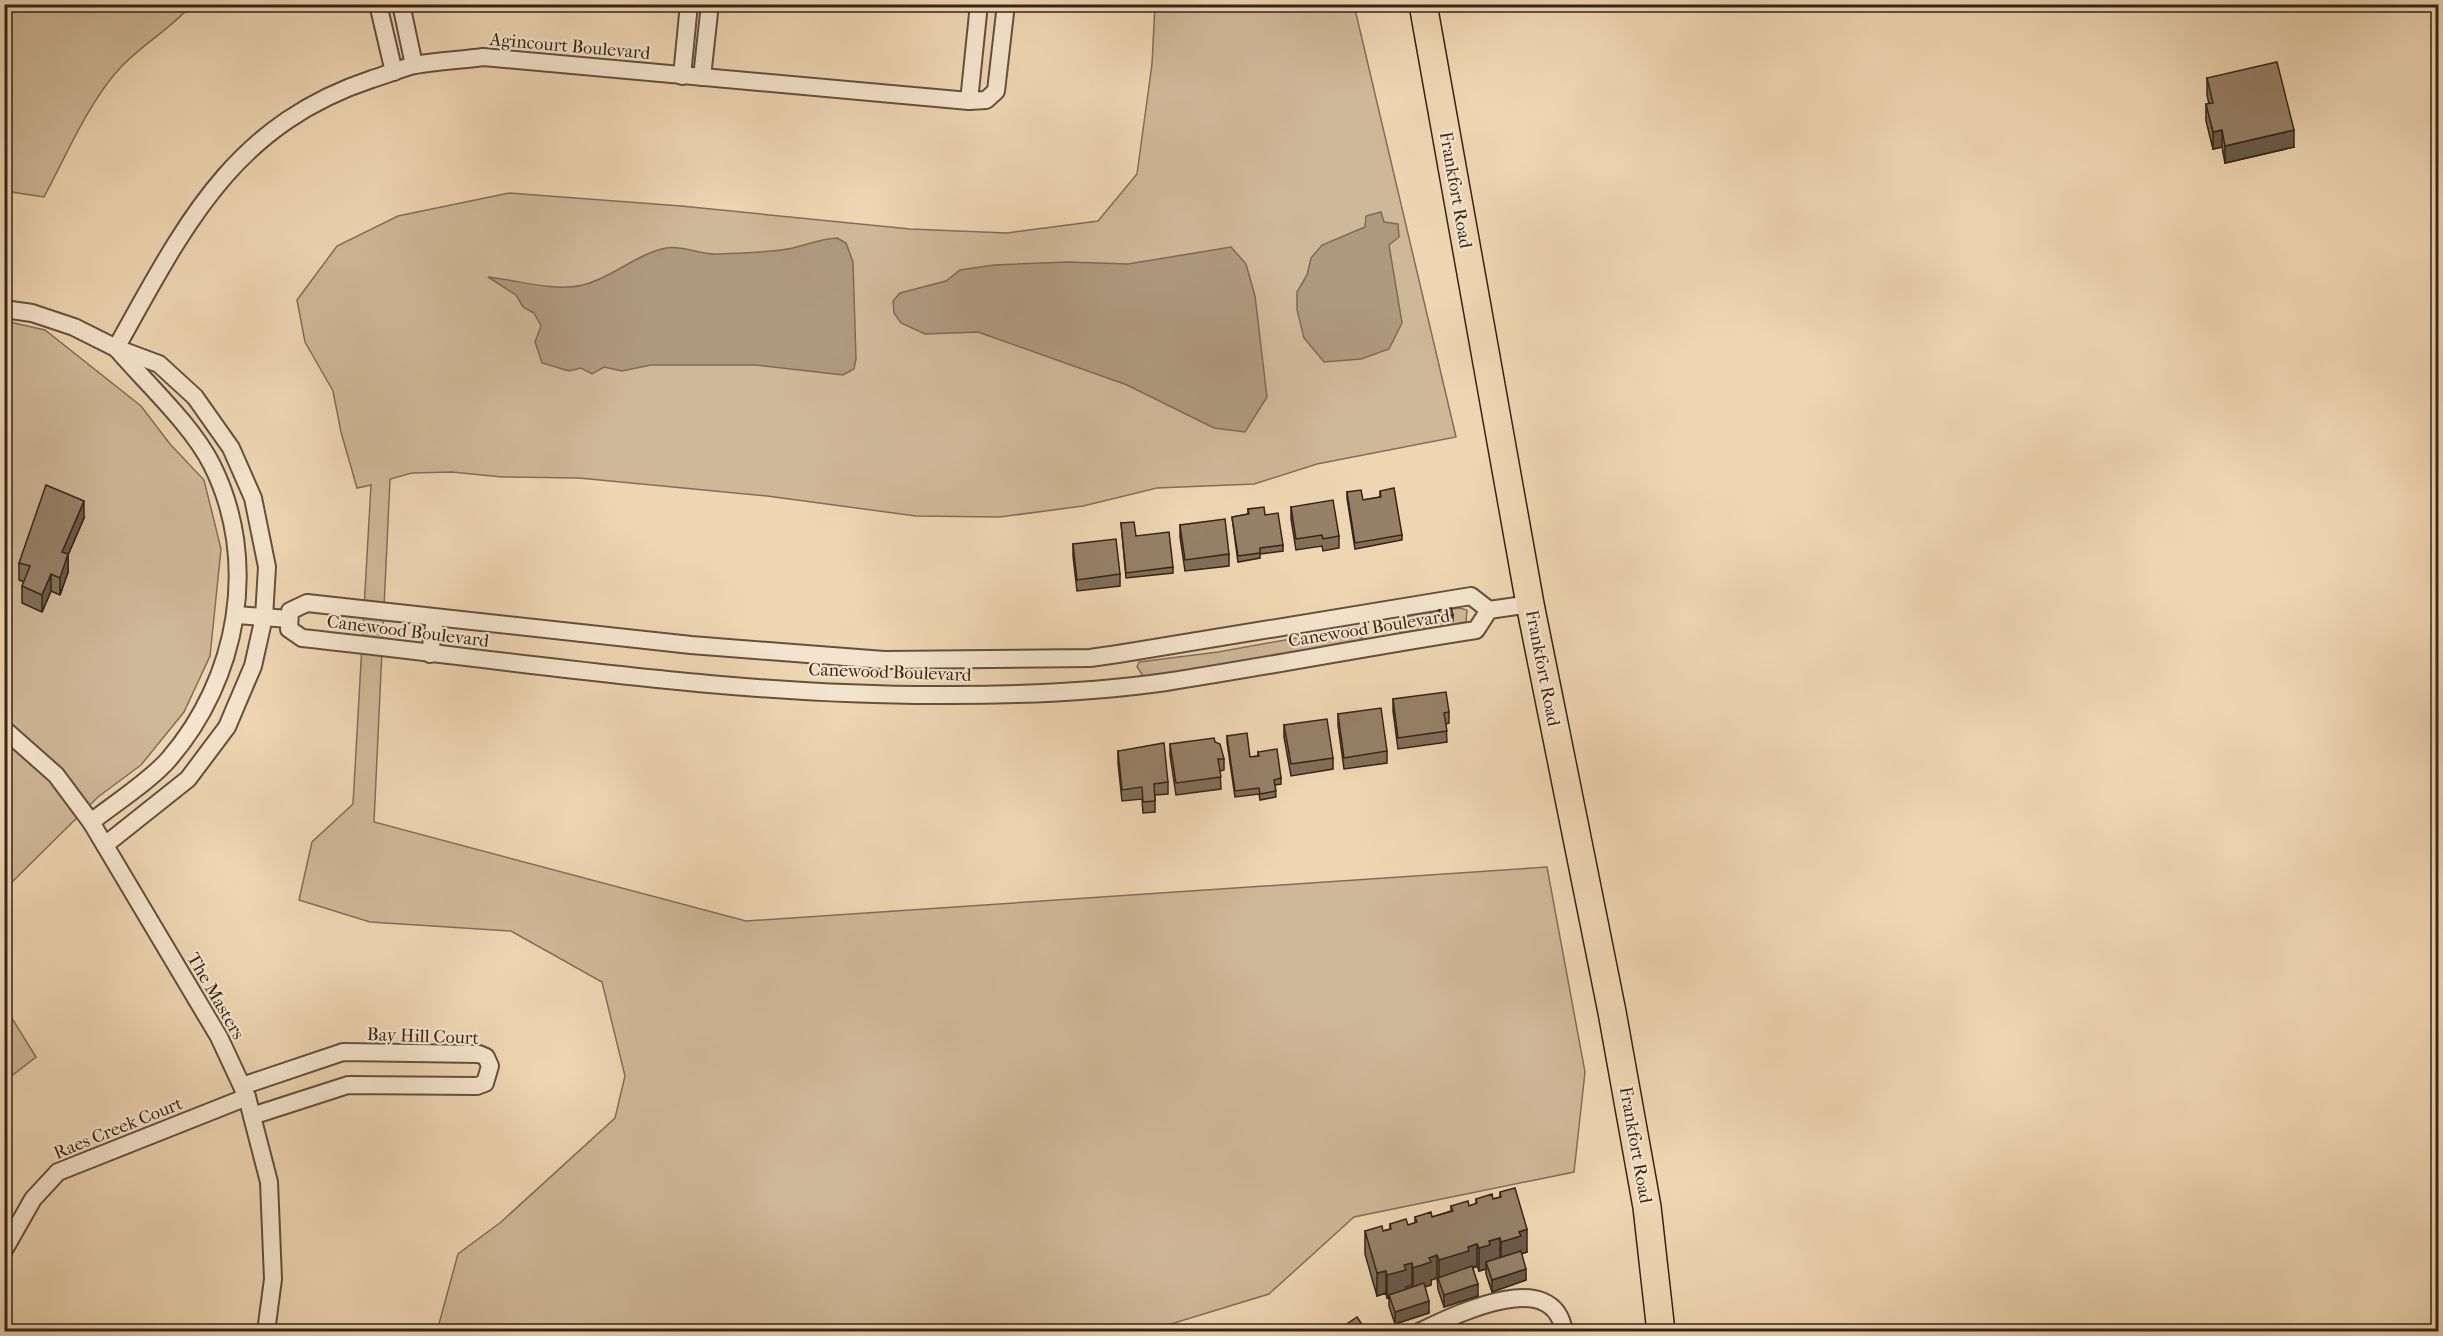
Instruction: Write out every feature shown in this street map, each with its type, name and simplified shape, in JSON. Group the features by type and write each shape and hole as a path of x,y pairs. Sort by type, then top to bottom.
{"main road":[{"name":"Frankfort Road","path":"1423,4 1530,604 1639,1161 1647,1207 1661,1332"}],"street":[{"path":"378,4 394,72"},
{"path":"400,4 414,65"},
{"path":"682,76 689,4"},
{"path":"702,78 710,4"},
{"path":"969,101 979,4"},
{"name":"Agincourt Boulevard","path":"116,348 184,226 235,164 265,135 334,92 414,65 483,57 969,101 986,100 996,91 1006,4"},
{"path":"4,309 32,313 74,327 116,348 159,364 195,397 231,448 253,498 267,567 264,617 253,666 227,727 188,780 105,845"},
{"path":"91,822 168,760 202,713 226,657 237,615 239,568 231,514 212,464 171,408 116,348"},
{"name":"Canewood Boulevard","path":"1471,596 1489,610 1476,630 1163,682 1021,693 886,695 693,681 430,654 302,638 289,629 288,619 290,611 296,606 308,603 691,645 884,660 957,660 1108,655 1471,596"},
{"path":"1489,610 1530,604"},
{"path":"237,615 288,619"},
{"path":"430,654 435,618"},
{"name":"The Masters","path":"4,729 56,775 91,822 219,1037 244,1091 269,1182 273,1279 266,1332"},
{"name":"Bay Hill Court","path":"244,1091 343,1052 479,1054 486,1057 490,1066 485,1083 477,1086 348,1085 252,1116"},
{"name":"Raes Creek Court","path":"4,1250 33,1199 58,1172 244,1091"},
{"path":"1419,1332 1508,1298 1524,1297 1540,1299 1552,1306 1562,1320 1563,1332"}],"shaded area":[{"path":"5,4 191,5 130,58 110,79 79,128 44,197 5,191"},
{"path":"1155,5 1354,5 1456,437 1317,464 1254,484 1157,488 1083,506 1000,517 916,516 767,496 579,478 502,477 452,472 412,473 390,479 374,822 746,921 1547,867 1585,1072 1574,1172 1354,1217 1269,1294 1148,1331 437,1331 458,1254 501,1222 615,1118 625,1076 602,982 511,931 370,922 299,900 312,842 353,804 371,485 357,488 341,432 333,391 305,342 297,300 337,246 398,216 509,193 681,206 910,229 1007,233 1098,221 1137,174 1152,64"},
{"path":"1381,212 1384,222 1398,224 1399,237 1389,245 1402,323 1389,349 1361,359 1324,362 1304,338 1297,310 1297,292 1307,275 1311,258 1322,245 1365,227 1366,216"},
{"path":"837,238 846,243 853,262 856,359 854,369 843,375 755,365 651,365 622,371 604,367 592,374 581,368 569,371 542,363 535,342 541,326 534,313 523,307 516,295 488,277 548,286 572,287 594,282 644,255 666,248 715,254 754,252 784,250"},
{"path":"1231,247 1246,264 1255,296 1267,397 1245,432 1214,428 1127,385 978,332 925,334 901,323 894,313 893,301 900,293 946,281 960,270 994,265 1068,262 1128,264"},
{"path":"5,321 45,330 141,406 170,444 204,480 221,549 210,656 184,712 141,765 98,797 5,889"},
{"path":"1459,608 1467,610 1466,622 1405,634 1397,630 1396,622 1401,618"},
{"path":"1357,627 1363,637 1359,641 1334,647 1151,676 1143,676 1137,667 1139,662 1218,652"},
{"path":"5,1007 36,1057 4,1081"}],"building":[{"path":"2277,62 2294,130 2225,146 2222,130 2213,132 2206,104 2213,103 2207,78"},
{"path":"46,485 84,501 62,552 68,554 60,578 51,574 42,595 22,586 30,566 19,563"},
{"path":"1394,488 1402,535 1355,543 1347,492 1361,490 1363,500 1381,497 1380,491"},
{"path":"1333,500 1339,536 1323,539 1322,535 1296,539 1291,507"},
{"path":"1264,507 1265,515 1278,513 1283,545 1260,548 1260,553 1238,556 1232,517 1249,514 1248,509"},
{"path":"1225,519 1229,554 1185,560 1180,525"},
{"path":"1134,522 1136,536 1169,532 1173,567 1126,573 1121,523"},
{"path":"1116,539 1120,574 1077,580 1073,544"},
{"path":"1451,608 1453,615 1440,617 1439,610"},
{"path":"1446,692 1449,712 1444,713 1447,731 1398,738 1393,699"},
{"path":"1381,708 1387,751 1344,758 1338,714"},
{"path":"1327,719 1333,758 1291,764 1284,725"},
{"path":"1247,733 1250,757 1259,756 1258,752 1277,749 1281,778 1274,780 1276,791 1260,794 1259,788 1235,791 1227,736"},
{"path":"1214,738 1215,742 1220,744 1224,759 1218,759 1221,777 1176,783 1170,744"},
{"path":"1164,743 1168,782 1154,784 1155,801 1143,802 1142,787 1122,790 1118,751"},
{"path":"1515,1188 1527,1229 1519,1232 1521,1236 1501,1242 1500,1238 1489,1241 1490,1245 1479,1248 1477,1244 1468,1247 1469,1251 1439,1260 1437,1255 1429,1258 1431,1262 1413,1268 1412,1263 1404,1265 1406,1270 1387,1275 1386,1271 1377,1273 1365,1231 1382,1226 1383,1231 1391,1229 1390,1224 1406,1219 1408,1225 1417,1222 1415,1217 1431,1212 1432,1217 1453,1211 1451,1206 1468,1201 1469,1206 1477,1203 1476,1199 1492,1194 1493,1199 1501,1197 1500,1192"},
{"path":"1521,1251 1526,1269 1492,1280 1486,1262"},
{"path":"1472,1266 1478,1284 1444,1295 1438,1278"},
{"path":"1424,1283 1429,1301 1395,1312 1389,1295"},
{"path":"1357,1317 1367,1332 1335,1332"}]}
